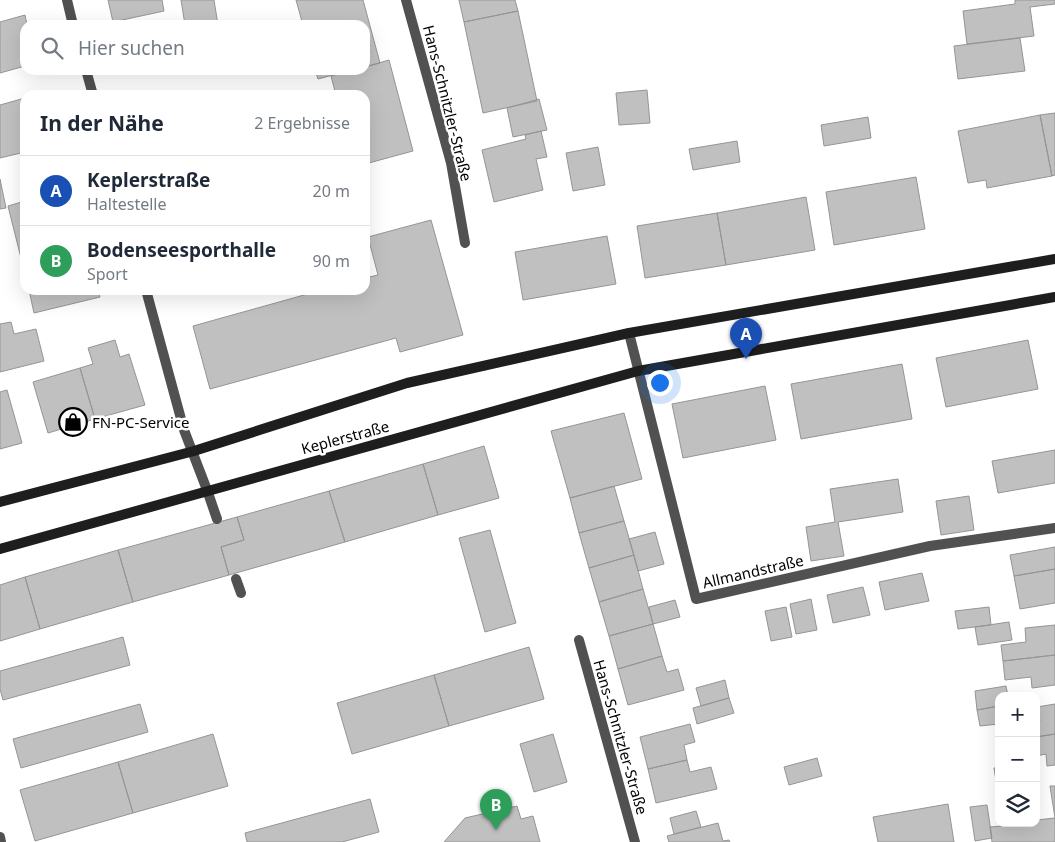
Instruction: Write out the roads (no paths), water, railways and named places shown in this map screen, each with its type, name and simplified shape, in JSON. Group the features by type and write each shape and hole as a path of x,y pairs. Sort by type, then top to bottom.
{"street":[{"path":"66,0 72,20"},
{"name":"Hans-Schnitzler-Straße","path":"406,0 451,162 465,243"},
{"path":"87,75 91,90"},
{"name":"Keplerstraße","path":"0,502 194,451 407,383 629,334 1055,260"},
{"path":"147,295 184,430 194,451 217,519"},
{"name":"Keplerstraße","path":"0,550 207,490 638,372 1055,297"},
{"name":"Allmandstraße","path":"629,334 696,599 930,546 1055,528"},
{"path":"236,578 241,593"},
{"name":"Hans-Schnitzler-Straße","path":"579,640 635,842"},
{"path":"0,836 1,842"}],"place":[{"name":"Keplerstraße","path":"746,359"},
{"name":"FN-PC-Service","path":"73,422"},
{"name":"Bodenseesporthalle","path":"496,830"}]}
